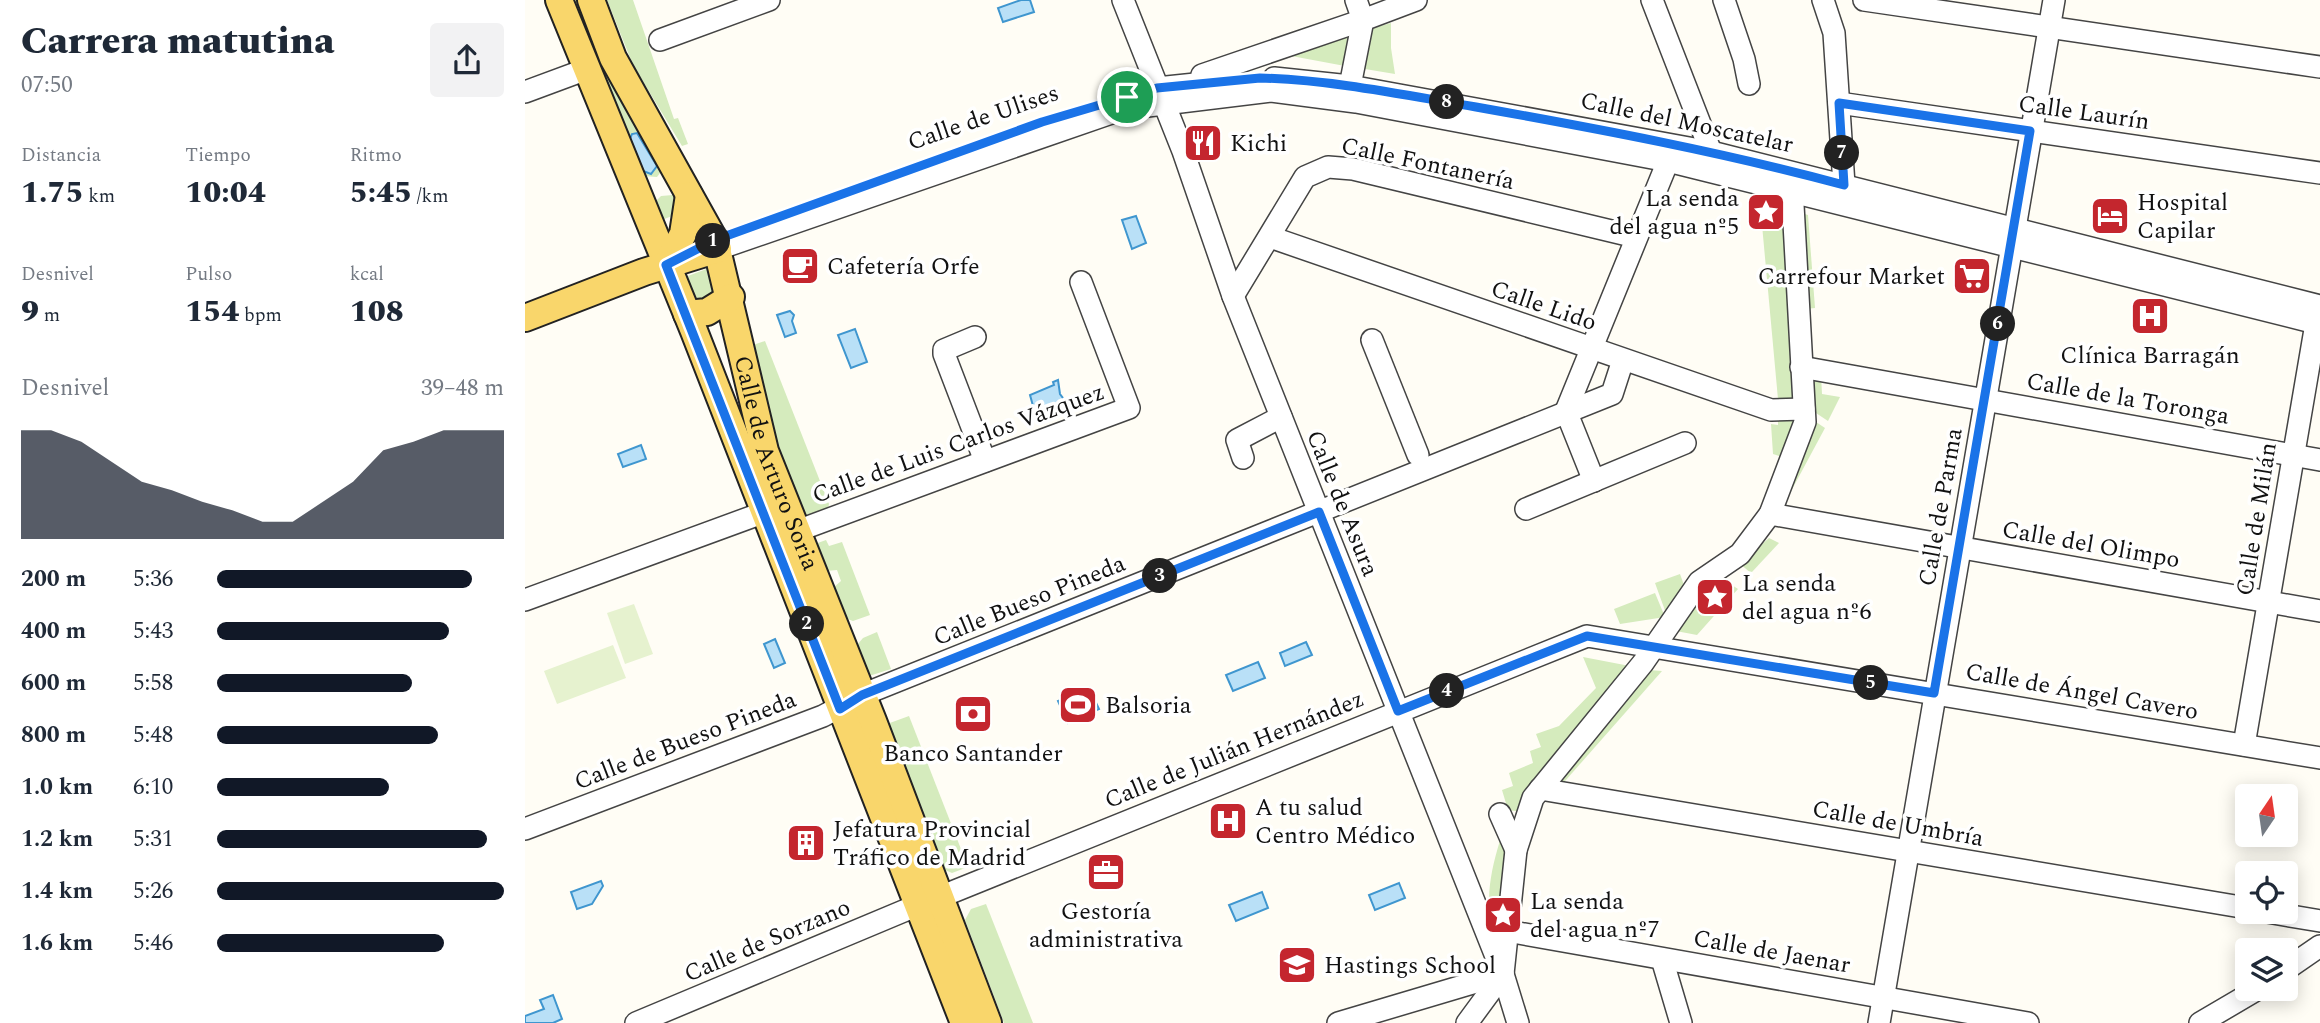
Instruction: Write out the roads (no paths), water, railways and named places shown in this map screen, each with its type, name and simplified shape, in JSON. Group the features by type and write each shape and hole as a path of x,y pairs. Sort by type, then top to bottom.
{"main road":[{"name":"Calle de Arturo Soria","path":"559,0 765,512 851,702 929,901 988,1023"},
{"name":"Calle de Arturo Soria","path":"590,0 613,58 716,245 731,297 743,367 765,451 797,531 851,702"},
{"path":"641,204 656,188 668,184 689,195 683,234 666,265"},
{"path":"525,318 716,245"},
{"path":"687,314 707,312 731,297"},
{"path":"710,374 713,362 722,356 734,357 743,367"},
{"name":"Calle de Arturo Soria","path":"929,901 964,1023"}],"street":[{"path":"660,40 769,0"},
{"name":"Calle de Asura","path":"1123,0 1183,151 1233,296 1503,974 1518,1023"},
{"name":"Calle de Ulises","path":"716,245 1160,96 1199,76 1359,10 1416,0"},
{"path":"1652,0 1711,152"},
{"path":"1724,0 1744,59 1749,83"},
{"path":"1823,0 1834,33 1844,185"},
{"path":"1864,0 2320,67"},
{"name":"Calle de Parma","path":"1879,1023 2054,0"},
{"path":"1350,86 1359,10"},
{"path":"525,92 587,69"},
{"name":"Calle del Moscatelar","path":"1160,96 1260,78 1306,79 1350,86 1711,152 1844,185 2012,237"},
{"name":"Calle del Moscatelar","path":"1160,96 1247,93 1311,95 1668,161 1800,175 2012,237 2319,312"},
{"name":"Calle Laurín","path":"1839,103 2320,173"},
{"path":"1594,481 1566,411 1668,161"},
{"name":"Calle Fontanería","path":"1233,296 1305,177 1328,167 1353,169 1636,237"},
{"path":"1468,1023 1503,974 1516,850 1533,798 1655,647 1699,582 1740,554 1770,514 1805,422 1793,205 1800,175"},
{"name":"Calle Lido","path":"1270,237 1772,410 1804,409"},
{"name":"Calle de Luis Carlos Vázquez","path":"797,531 1129,408 1081,282"},
{"name":"Calle de Milán","path":"2245,745 2293,455 2314,369 2319,312"},
{"path":"975,337 944,350 944,354 985,461"},
{"path":"1372,340 1419,455"},
{"name":"Calle Bueso Pineda","path":"851,702 1612,394 1623,360"},
{"name":"Calle de la Toronga","path":"1801,368 2320,460"},
{"path":"1243,458 1237,440 1241,435 1281,417"},
{"path":"1526,509 1685,443"},
{"path":"525,600 765,512"},
{"name":"Calle del Olimpo","path":"1770,514 2320,611"},
{"name":"Calle de Julián Hernández","path":"929,901 1587,636"},
{"name":"Calle de Ángel Cavero","path":"1587,636 2320,758"},
{"name":"Calle de Bueso Pineda","path":"525,829 851,702"},
{"name":"Calle de Umbría","path":"1540,789 2235,906"},
{"path":"1500,814 1516,850"},
{"name":"Calle de Sorzano","path":"636,1023 929,901"},
{"path":"2298,917 2320,920"},
{"name":"Calle de Jaenar","path":"1507,931 2028,1023"},
{"path":"2298,961 2320,946"},
{"path":"1662,959 1681,1023"},
{"path":"1338,1023 1503,974"},
{"path":"2194,1023 2207,1019 2238,1001"}],"water":[{"path":"1021,0 1030,0 1034,12 1003,22 998,8"},
{"path":"637,133 657,166 651,174 643,171 630,139 632,134"},
{"path":"1136,216 1146,243 1132,249 1122,220"},
{"path":"790,311 794,315 792,321 796,333 785,337 777,315"},
{"path":"855,329 867,362 851,368 838,335"},
{"path":"1058,380 1060,394 1066,402 1035,413 1030,395 1054,385 1053,382"},
{"path":"641,445 646,459 623,467 618,454"},
{"path":"775,639 785,663 774,668 764,644"},
{"path":"1306,642 1312,655 1285,666 1280,653"},
{"path":"1258,662 1265,678 1233,691 1226,675"},
{"name":"Balsoria","path":"1089,688 1099,709 1068,723 1058,701"},
{"path":"601,881 603,886 592,904 577,909 571,892"},
{"path":"1399,883 1405,898 1375,910 1369,895"},
{"path":"1262,892 1268,908 1236,921 1229,905"},
{"path":"553,995 562,1019 553,1023 525,1023 525,1016 544,1009 540,1000"}],"place":[{"name":"Kichi","path":"1203,143"},
{"name":"La senda del agua nº5","path":"1766,212"},
{"name":"Hospital Capilar","path":"2110,216"},
{"name":"Cafetería Orfe","path":"800,266"},
{"name":"Carrefour Market","path":"1972,276"},
{"name":"Clínica Barragán","path":"2150,316"},
{"name":"La senda del agua nº6","path":"1715,597"},
{"name":"Balsoria","path":"1078,705"},
{"name":"Banco Santander","path":"973,714"},
{"name":"A tu salud Centro Médico","path":"1228,821"},
{"name":"Jefatura Provincial Tráfico de Madrid","path":"806,843"},
{"name":"Gestoría administrativa","path":"1106,872"},
{"name":"La senda del agua nº7","path":"1503,915"},
{"name":"Hastings School","path":"1297,965"}]}
